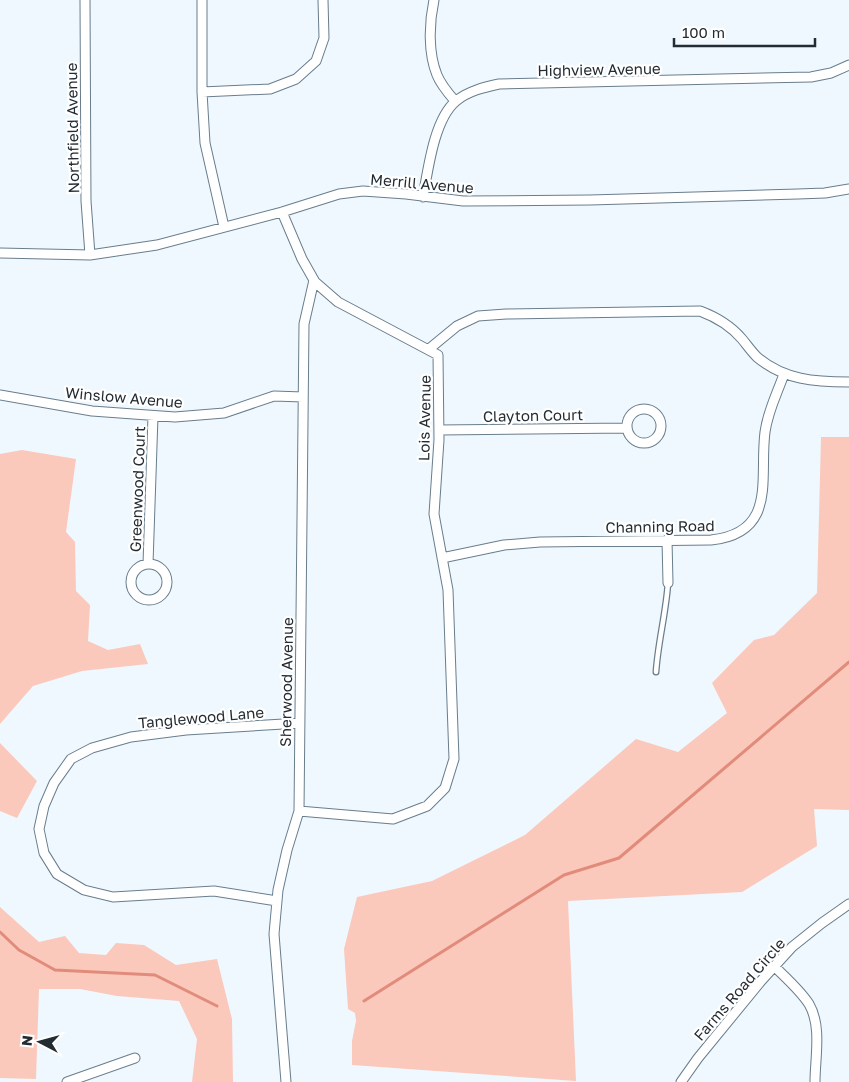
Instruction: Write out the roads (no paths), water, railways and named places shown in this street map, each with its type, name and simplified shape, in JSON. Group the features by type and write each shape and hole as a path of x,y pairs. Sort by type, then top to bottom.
{"street":[{"name":"Northfield Avenue","path":"85,0 86,192 90,255"},
{"path":"202,0 202,92 205,143 224,227"},
{"path":"202,92 270,89 296,79 316,61 324,38 324,0"},
{"path":"423,198 434,140 441,123 455,101 437,76 432,56 431,22 434,0"},
{"name":"Highview Avenue","path":"455,101 484,87 499,84 811,77 831,73 849,66"},
{"name":"Merrill Avenue","path":"0,253 90,255 157,245 282,212 339,194 363,191 463,201 590,200 825,193 849,189"},
{"path":"282,212 302,259 314,280 338,302 428,349 457,326 478,316 700,311 727,325 757,357 784,374 815,382 849,382"},
{"name":"Sherwood Avenue","path":"286,1082 274,934 277,902 286,850 299,811 304,324 314,280"},
{"name":"Lois Avenue","path":"299,811 393,819 427,806 445,788 454,759 448,590 434,514 439,430 438,354 428,349"},
{"name":"Channing Road","path":"442,558 513,544 722,539 742,530 757,514 763,492 765,433 768,416 772,400 784,374"},
{"name":"Winslow Avenue","path":"0,395 92,411 175,418 224,413 274,396 303,397"},
{"name":"Greenwood Court","path":"148,564 153,416"},
{"name":"Clayton Court","path":"439,430 627,428"},
{"path":"667,540 668,583"},
{"name":"Greenwood Court","path":"148,564 154,564 164,571 168,582 164,593 155,600 149,601 138,597 133,592 131,580 137,568 148,564"},
{"name":"Tanglewood Lane","path":"277,902 214,891 113,897 84,890 57,874 44,853 39,829 44,806 54,783 71,759 92,748 131,737 186,730 300,723"},
{"name":"Farms Road Circle","path":"681,1082 698,1058 774,966 792,947 849,904"},
{"path":"774,966 798,990 809,1004 814,1015 816,1031 815,1082"},
{"path":"67,1082 135,1058"}],"lane":[{"path":"656,672 667,605 668,583"}],"waterway":[{"path":"364,1001 564,875 619,858 849,662"},
{"path":"0,932 19,950 55,970 155,975 217,1006"}]}
